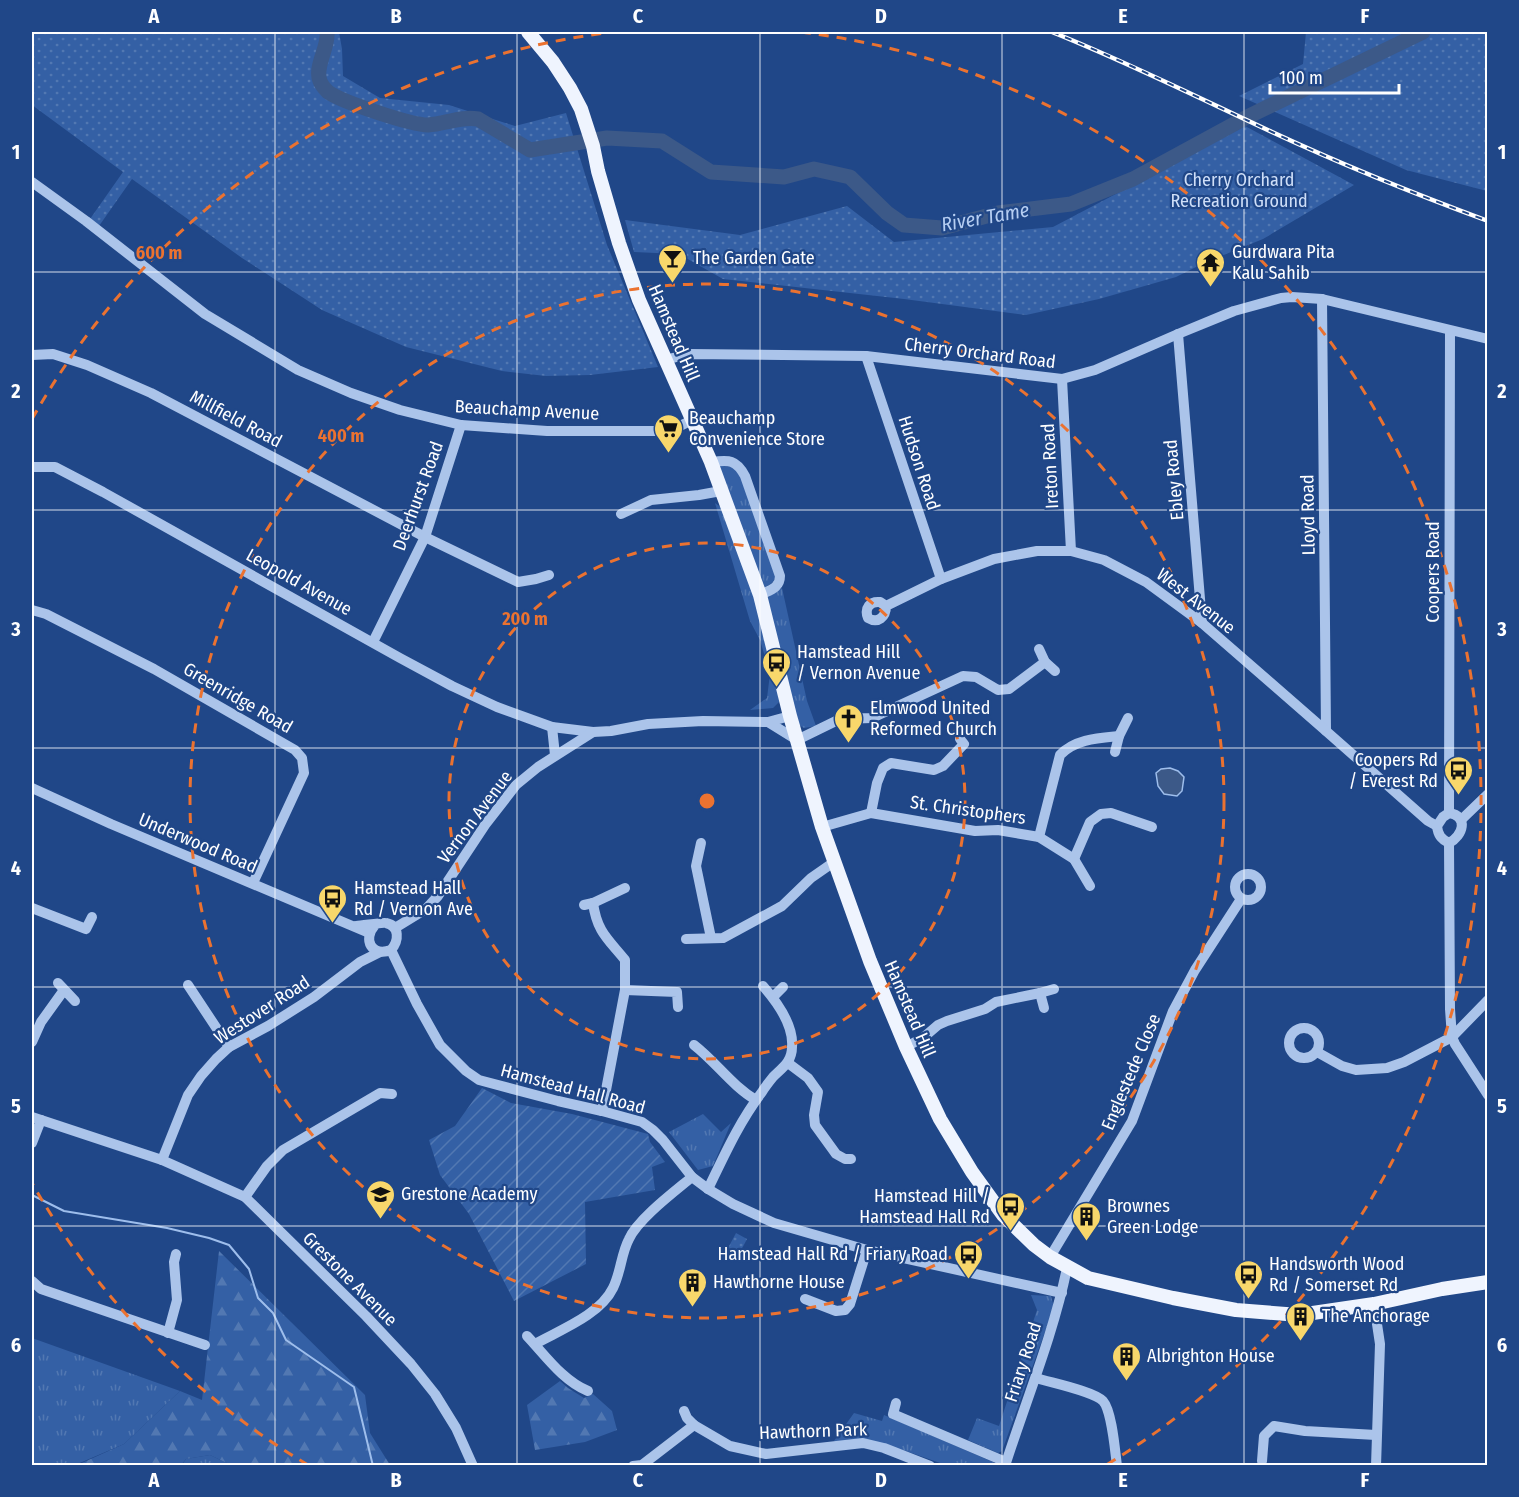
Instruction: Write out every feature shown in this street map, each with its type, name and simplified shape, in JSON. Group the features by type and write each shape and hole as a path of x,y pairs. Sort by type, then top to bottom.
{"main road":[{"name":"Hamstead Hill","path":"528,32 566,81 587,125 619,243 639,300 711,462 760,595 790,716 822,827 870,961 906,1047 940,1119 972,1172 1004,1215 1034,1245 1067,1268 1088,1278 1236,1310 1299,1315 1374,1304 1442,1289 1488,1282"}],"street":[{"name":"Beauchamp Avenue","path":"32,182 205,314 298,370 351,393 400,410 461,425 547,431 655,431 678,427 692,420"},
{"name":"Cherry Orchard Road","path":"665,360 688,354 866,356 1062,379 1095,370 1234,311 1292,297 1322,299 1488,339"},
{"name":"Lloyd Road","path":"1322,299 1326,731"},
{"name":"Coopers Road","path":"1449,813 1450,331"},
{"name":"Ebley Road","path":"1178,334 1202,623"},
{"name":"Millfield Road","path":"32,355 53,354 87,365 151,393 425,537 518,582 549,575"},
{"name":"Hudson Road","path":"866,356 940,579"},
{"name":"Ireton Road","path":"1062,379 1071,551"},
{"name":"Deerhurst Road","path":"373,642 425,537 461,425"},
{"path":"711,462 724,460 732,462 740,467 745,476 780,576 777,586 760,595"},
{"name":"Leopold Avenue","path":"32,467 55,467 103,492 452,686 497,707 552,727 593,732"},
{"path":"621,514 651,500 721,492"},
{"name":"West Avenue","path":"886,606 940,579 994,559 1037,551 1071,551 1104,560 1146,582 1202,623 1428,821 1437,826"},
{"name":"Greenridge Road","path":"32,610 46,614 154,669 295,750 302,758 304,773 253,883"},
{"path":"1038,649 1045,662 1055,671"},
{"path":"768,722 797,740 840,719 872,718 963,676 976,677 998,690 1010,689 1045,662"},
{"name":"Vernon Avenue","path":"394,928 426,909 438,896 485,825 516,785 555,755 593,732 648,724 703,721 768,722 790,716"},
{"path":"1115,752 1119,736 1128,718"},
{"path":"552,727 555,755"},
{"path":"1039,837 1060,755 1065,750 1091,739 1119,736"},
{"path":"872,813 877,783 883,768 891,763 934,770 943,766 964,744 960,739"},
{"name":"Underwood Road","path":"32,788 111,824 371,932"},
{"path":"1461,820 1488,795"},
{"name":"St. Christophers","path":"822,827 872,813 975,831 998,830 1039,837 1074,859 1090,886"},
{"path":"1074,859 1090,822 1101,814 1112,813 1152,827"},
{"path":"1449,813 1456,814 1461,820 1462,828 1459,835 1449,843 1442,840 1437,826 1449,813"},
{"path":"701,843 696,866 711,938"},
{"path":"1449,843 1452,1037 1488,1095"},
{"path":"686,939 723,938 782,906 811,878 834,862"},
{"path":"602,1111 625,990 625,960 606,939 588,904 625,888"},
{"name":"Englestede Close","path":"1050,1257 1132,1121 1173,1011 1195,970 1241,899"},
{"path":"32,908 86,929 92,917"},
{"path":"360,962 371,932 384,923 394,928 397,940 386,951 373,948 371,932"},
{"name":"Westover Road","path":"162,1160 188,1095 201,1076 229,1047 314,997 360,962 386,951"},
{"name":"Hamstead Hall Road","path":"386,951 440,1046 479,1080 642,1122 663,1140 692,1177 708,1190 774,1223 867,1250 1062,1293"},
{"path":"188,985 229,1047"},
{"path":"32,1042 61,986 75,1001"},
{"path":"708,1190 739,1125 772,1078 788,1063 793,1049 792,1034 773,997 763,986"},
{"path":"773,997 783,987"},
{"path":"906,1047 947,1021 985,1009 996,1002 1054,989"},
{"path":"625,990 677,992 678,1007"},
{"path":"1040,993 1044,1008"},
{"path":"1317,1052 1342,1066 1356,1070 1387,1068 1404,1062 1452,1037 1488,1000"},
{"path":"1450,1009 1469,1019"},
{"path":"697,1052 739,1089 756,1100"},
{"path":"788,1063 808,1078 818,1092 814,1115 815,1125 836,1154 850,1159"},
{"path":"245,1197 267,1166 283,1150 380,1094 392,1095"},
{"path":"32,1143 36,1118"},
{"name":"Grestone Avenue","path":"36,1118 162,1160 245,1197 366,1316 411,1364 435,1394 456,1428 473,1466"},
{"path":"588,1391 566,1378 531,1340 573,1324 604,1302 613,1290 629,1238 654,1210 692,1177"},
{"path":"805,1299 836,1311 844,1310 850,1304 867,1250"},
{"path":"168,1333 177,1300 174,1262 177,1253"},
{"name":"Friary Road","path":"1005,1464 1036,1378 1062,1293 1067,1268"},
{"path":"32,1281 41,1289 205,1345"},
{"path":"1374,1304 1380,1344 1376,1466"},
{"path":"1036,1378 1094,1395 1104,1402 1110,1416 1117,1466"},
{"path":"896,1403 893,1414 1005,1464"},
{"name":"Hawthorn Park","path":"684,1411 694,1425 730,1446 766,1454 863,1443 885,1448 902,1460 930,1466"},
{"path":"633,1466 642,1465 694,1425"},
{"path":"1262,1461 1264,1436 1274,1426 1305,1431 1376,1435"}],"green space":[{"path":"32,32 339,32 343,76 380,98 449,105 515,126 566,113 607,245 658,367 590,375 546,376 502,371 406,347 322,310 242,258 132,179 99,226 90,219 123,172 32,105"},
{"path":"1306,32 1487,32 1487,191 1406,170 1239,96 1303,64"},
{"name":"Cherry Orchard Recreation Ground","path":"1245,126 1354,185 1263,239 1176,277 1099,299 1026,315 723,279 679,254 634,252 625,220 740,235 847,206 894,242 1053,227"},
{"path":"718,465 738,468 777,574 767,586 761,588"},
{"path":"715,503 722,508 759,607 776,680 779,702 773,708 750,710 767,698 770,674 760,640 750,621"},
{"path":"782,588 807,701 816,726 804,728 799,725 766,602 767,598"},
{"path":"482,1088 511,1103 572,1114 648,1134 650,1142 665,1162 652,1167 655,1190 585,1202 586,1264 514,1301 469,1214 440,1175 429,1140 455,1126"},
{"path":"703,1114 721,1132 731,1123 713,1166 698,1170 669,1132"},
{"path":"736,1233 747,1239 738,1256 727,1250"},
{"path":"219,1251 365,1395 370,1433 390,1465 231,1465 210,1455 186,1459 181,1465 75,1466 124,1444 180,1391 202,1400"},
{"path":"1031,1295 1051,1296 1054,1307 1002,1451 998,1453 968,1440 977,1418 999,1426 1037,1310"},
{"path":"32,1338 180,1391 124,1444 75,1465 32,1466"},
{"path":"560,1381 584,1398 593,1394 612,1411 617,1430 585,1442 535,1450 527,1405"},
{"path":"854,1413 882,1421 884,1415 996,1465 946,1465 900,1449 834,1441"},
{"path":"210,1455 231,1465 181,1466 186,1459"}],"shaded area":[{"path":"1170,768 1178,771 1184,777 1182,791 1177,796 1164,794 1158,786 1156,773 1161,769"}],"waterway":[{"name":"River Tame","path":"327,32 319,70 321,84 328,92 377,112 428,125 478,119 530,150 607,138 662,141 711,172 784,177 814,169 850,177 887,213 904,225 942,228 998,213 1071,204 1133,179 1247,117 1423,32"},
{"path":"32,1195 64,1211 167,1228 229,1245 249,1269 258,1298 273,1313 286,1340 354,1387 373,1466"}],"railway":[{"path":"1052,32 1325,156 1488,221"}],"place":[{"name":"The Garden Gate","path":"672,284"},
{"name":"Gurdwara Pita Kalu Sahib","path":"1211,288"},
{"name":"Beauchamp Convenience Store","path":"668,454"},
{"name":"Hamstead Hill / Vernon Avenue","path":"776,688"},
{"name":"Elmwood United Reformed Church","path":"849,744"},
{"name":"Coopers Rd / Everest Rd","path":"1459,796"},
{"name":"Hamstead Hall Rd / Vernon Ave","path":"333,924"},
{"name":"Grestone Academy","path":"380,1220"},
{"name":"Hamstead Hill / Hamstead Hall Rd","path":"1011,1232"},
{"name":"Brownes Green Lodge","path":"1086,1242"},
{"name":"Hamstead Hall Rd / Friary Road","path":"969,1280"},
{"name":"Handsworth Wood Rd / Somerset Rd","path":"1248,1300"},
{"name":"Hawthorne House","path":"692,1308"},
{"name":"The Anchorage","path":"1301,1342"},
{"name":"Albrighton House","path":"1126,1382"}]}
